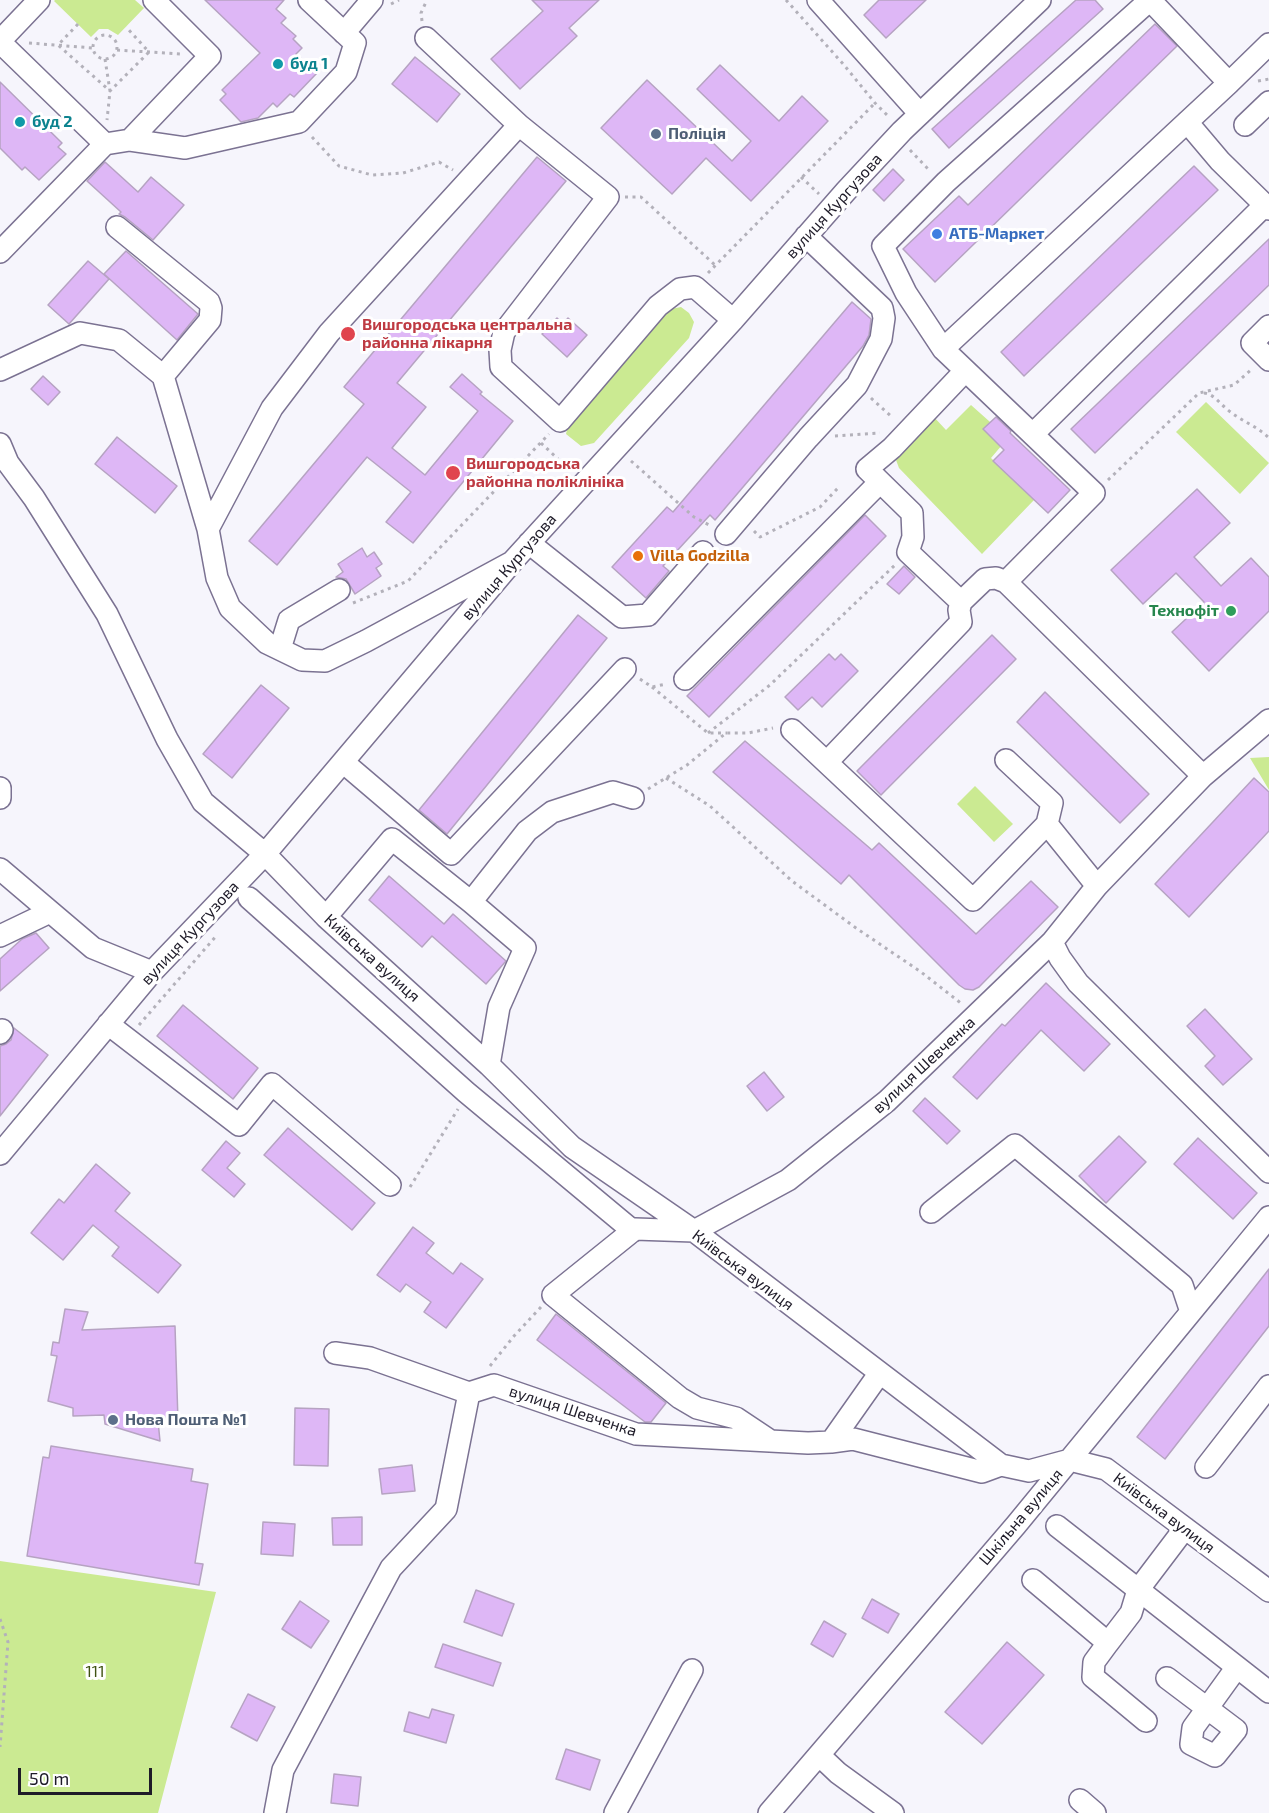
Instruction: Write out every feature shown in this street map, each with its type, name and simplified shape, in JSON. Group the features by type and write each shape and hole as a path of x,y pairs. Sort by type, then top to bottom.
{"street":[{"path":"39,0 0,41 105,144"},
{"path":"130,140 210,56 154,0"},
{"path":"0,252 105,144 130,140 185,148 299,122 346,72 355,43 309,0"},
{"path":"344,33 372,0"},
{"path":"818,0 920,114"},
{"name":"вулиця Кургузова","path":"0,1154 152,972 265,855 529,543 902,131 1040,0"},
{"path":"1006,582 1094,493 943,349 906,293 883,246 943,185 1150,0 1229,83"},
{"path":"426,38 519,125 608,197 504,332 500,350 501,367 560,421 658,306 680,289 695,287 733,320"},
{"path":"943,349 1269,44"},
{"path":"1245,125 1269,102"},
{"path":"1033,434 1267,207 1220,161 1187,122"},
{"path":"208,530 272,408 328,333 519,125"},
{"path":"117,227 208,302 211,308 210,320 163,376"},
{"path":"726,534 808,438 857,385 881,339 884,318 882,308 806,236"},
{"path":"1267,358 1252,343 1269,326"},
{"path":"0,370 80,333 119,340 163,376 208,530 217,578 230,608 267,643 302,660 325,661 512,562"},
{"path":"961,602 908,552 913,537 912,513 867,469 892,448 965,371"},
{"name":"Київська вулиця","path":"0,444 8,463 34,498 107,614 167,739 203,802 265,855 326,916 489,1065 572,1146 694,1231 879,1374 1002,1465 1029,1471 1070,1460 1106,1469 1265,1584"},
{"path":"685,679 879,483"},
{"path":"529,543 622,617 648,615 703,552"},
{"path":"827,762 961,622 959,610 961,602 985,579 996,578 1006,582 1203,776"},
{"path":"280,649 289,620 346,597"},
{"path":"342,762 451,854 625,669"},
{"name":"вулиця Шевченка","path":"694,1231 788,1180 887,1101 1052,942 1097,886 1203,776 1269,720"},
{"path":"792,730 973,900 1047,824 1052,802 1006,760"},
{"path":"0,788 0,798"},
{"path":"471,902 527,831 552,812 613,792 633,798"},
{"path":"1047,824 1097,886"},
{"path":"326,916 392,839 525,948 499,1007 489,1065"},
{"path":"0,869 93,948 152,972"},
{"path":"249,898 466,1092 633,1231"},
{"path":"0,936 50,912"},
{"path":"1052,942 1060,958 1078,983 1269,1172"},
{"path":"108,1024 239,1125 272,1084 389,1184"},
{"path":"931,1212 1015,1145 1182,1285 1191,1312"},
{"name":"Шкільна вулиця","path":"769,1813 1070,1460 1269,1217"},
{"path":"694,1231 635,1229 553,1295 680,1398 697,1408 736,1418 770,1441"},
{"path":"275,1813 283,1770 392,1568 446,1509 469,1393 370,1358 335,1353"},
{"path":"831,1442 879,1374"},
{"name":"вулиця Шевченка","path":"469,1393 494,1385 636,1434 808,1443 853,1438 982,1472 1002,1465"},
{"path":"1206,1467 1269,1386"},
{"path":"1057,1526 1269,1692"},
{"path":"1146,1721 1093,1677 1094,1662 1131,1613 1138,1590 1185,1528"},
{"path":"1033,1580 1108,1643"},
{"path":"1167,1678 1207,1708 1237,1667"},
{"path":"615,1813 692,1670"},
{"path":"819,1755 838,1773 892,1813"}],"path":[{"path":"786,0 891,120"},
{"path":"58,45 78,24"},
{"path":"126,27 149,52"},
{"path":"105,35 113,38 117,50 105,59 98,57 93,48 95,41 105,35"},
{"path":"23,43 93,48"},
{"path":"58,45 110,92"},
{"path":"117,50 210,56"},
{"path":"110,92 149,52"},
{"path":"105,59 110,92 105,144"},
{"path":"695,287 875,103"},
{"path":"299,122 339,166 372,175 403,173 440,162 471,179"},
{"path":"907,146 943,185"},
{"path":"641,197 716,266"},
{"path":"1094,493 1199,393 1234,385 1267,358"},
{"path":"857,385 908,431"},
{"path":"1199,393 1210,394 1228,411 1260,429 1269,438"},
{"path":"346,597 408,581 560,421"},
{"path":"808,438 908,431"},
{"path":"541,442 558,459"},
{"path":"627,458 694,517 726,534"},
{"path":"740,518 760,537 820,507 838,488"},
{"path":"708,733 770,685 908,552"},
{"path":"625,669 652,687 708,733 748,733 778,727 792,730"},
{"path":"652,687 685,679"},
{"path":"633,798 687,765 726,733"},
{"path":"666,778 710,806 792,881 921,972 963,1006 974,1018"},
{"path":"128,1038 218,933"},
{"path":"389,1184 405,1195 462,1104 466,1092"},
{"path":"488,1368 514,1336 553,1295"},
{"path":"0,1619 8,1642 0,1747"}],"green space":[{"path":"55,0 135,0 144,8 118,35 108,29 99,29 91,37"},
{"path":"681,307 689,313 694,322 689,338 594,443 581,446 566,434 569,421 645,330 671,309"},
{"path":"1206,402 1269,463 1240,494 1176,432"},
{"path":"971,405 1008,438 991,458 1034,500 982,554 899,468 896,460 899,449 933,416 946,430"},
{"path":"1269,757 1269,790 1250,758"},
{"path":"975,786 1013,824 994,842 957,804"},
{"name":"111","path":"0,1561 216,1592 158,1813 0,1813"}],"building":[{"name":"буд 1","path":"205,0 284,0 276,9 286,18 281,23 296,36 293,39 302,48 296,54 317,73 294,97 290,94 277,107 273,103 258,118 241,122 220,100 226,94 222,90 260,53"},
{"path":"532,0 599,0 569,28 577,36 520,89 491,59 543,11"},
{"path":"879,0 926,0 886,38 864,15"},
{"path":"1076,0 1095,0 1103,9 949,148 932,129"},
{"path":"1155,24 1177,46 935,282 903,249 959,196 968,205"},
{"path":"415,57 460,94 437,122 392,84"},
{"name":"Поліція","path":"720,65 779,121 802,96 828,121 751,201 706,158 672,194 601,128 647,80 732,161 751,141 697,89"},
{"name":"буд 2","path":"0,82 62,143 58,147 66,154 39,180 25,167 22,170 0,148"},
{"path":"537,157 566,181 397,383 426,407 392,448 425,475 478,411 450,387 462,374 482,392 480,394 513,421 413,543 386,522 411,492 367,457 277,565 249,541 364,404 344,387"},
{"path":"105,162 138,192 151,177 184,205 153,240 119,214 121,212 87,181"},
{"path":"1194,166 1218,190 1024,376 1001,352"},
{"path":"893,169 904,180 884,201 873,190"},
{"path":"1269,239 1269,285 1095,453 1071,429"},
{"path":"126,251 198,314 177,340 104,274"},
{"path":"88,261 109,279 69,324 48,305"},
{"path":"852,302 871,319 869,335 863,346 715,520 710,515 663,566 669,571 646,598 612,567 667,507 673,512"},
{"path":"557,318 563,324 568,318 587,335 567,357 542,334"},
{"path":"43,376 60,392 48,405 31,389"},
{"path":"996,417 1070,490 1048,513 993,461 1004,450 983,429"},
{"path":"117,437 177,486 155,513 95,464"},
{"path":"1197,489 1230,523 1194,557 1221,586 1251,558 1269,577 1269,611 1209,671 1172,632 1204,602 1176,573 1143,604 1111,570"},
{"path":"865,515 886,536 709,717 687,696"},
{"path":"362,548 367,557 374,552 382,564 376,568 381,576 355,594 346,579 336,577 343,572 338,564"},
{"path":"904,566 915,577 899,594 887,584"},
{"path":"578,615 607,638 447,834 419,810"},
{"path":"992,635 1016,659 881,795 857,771"},
{"path":"829,654 835,660 841,654 858,671 822,707 812,697 798,710 785,697"},
{"path":"261,685 289,708 232,778 203,754"},
{"path":"1045,692 1149,794 1120,823 1017,722"},
{"path":"745,741 872,850 879,843 976,934 1031,881 1058,907 979,987 973,990 965,989 849,875 841,884 713,772"},
{"path":"1254,778 1269,792 1269,831 1189,917 1155,884"},
{"path":"389,876 444,924 453,914 506,961 486,984 432,936 422,947 369,900"},
{"path":"36,933 49,948 0,991 0,959 22,939"},
{"path":"1046,983 1110,1044 1084,1071 1041,1030 977,1099 953,1077 1002,1024 1005,1026"},
{"path":"183,1005 258,1068 233,1099 157,1036"},
{"path":"1205,1009 1252,1059 1223,1085 1205,1066 1215,1056 1187,1026"},
{"path":"14,1028 48,1055 0,1116 0,1046 11,1040"},
{"path":"764,1072 784,1097 767,1111 747,1086"},
{"path":"925,1098 960,1131 947,1144 913,1111"},
{"path":"288,1128 375,1203 352,1230 264,1155"},
{"path":"1119,1136 1146,1162 1106,1203 1079,1176"},
{"path":"1198,1138 1257,1193 1233,1219 1174,1164"},
{"path":"226,1141 240,1153 227,1168 245,1184 234,1197 202,1170"},
{"path":"96,1164 130,1193 115,1211 181,1265 158,1293 112,1256 119,1247 93,1225 63,1260 31,1233 59,1199 64,1203"},
{"path":"413,1227 434,1243 426,1253 453,1274 461,1263 483,1279 446,1328 424,1312 431,1302 406,1284 400,1292 377,1275"},
{"path":"1269,1269 1269,1326 1165,1459 1137,1437"},
{"path":"65,1309 88,1312 82,1330 175,1326 178,1421 158,1421 160,1441 105,1424 104,1415 73,1416 73,1408 48,1401 57,1356 51,1355 53,1342 59,1343"},
{"path":"556,1314 666,1403 651,1422 645,1422 537,1340"},
{"path":"295,1408 329,1409 328,1466 294,1465"},
{"path":"51,1446 193,1469 191,1481 208,1484 195,1563 203,1564 199,1585 27,1556 43,1457 49,1458"},
{"path":"412,1465 415,1491 382,1494 379,1469"},
{"path":"362,1517 362,1545 333,1545 332,1518"},
{"path":"263,1522 295,1524 293,1556 261,1554"},
{"path":"476,1590 514,1604 502,1636 464,1622"},
{"path":"872,1599 899,1614 888,1633 862,1618"},
{"path":"300,1601 329,1621 311,1648 282,1629"},
{"path":"824,1621 846,1634 833,1657 811,1644"},
{"path":"1007,1642 1044,1675 982,1744 945,1712"},
{"path":"443,1644 501,1663 493,1686 435,1667"},
{"path":"248,1694 275,1707 257,1741 231,1727"},
{"path":"432,1709 454,1715 446,1743 404,1731 409,1712 429,1718"},
{"path":"566,1749 600,1760 590,1790 556,1779"},
{"path":"334,1774 361,1777 358,1806 331,1803"}],"place":[{"name":"буд 1","path":"278,64"},
{"name":"буд 2","path":"20,122"},
{"name":"Поліція","path":"656,134"},
{"name":"АТБ-Маркет","path":"937,234"},
{"name":"Вишгородська центральна районна лікарня","path":"348,334"},
{"name":"Вишгородська районна поліклініка","path":"453,473"},
{"name":"Villa Godzilla","path":"638,556"},
{"name":"Технофіт","path":"1231,611"},
{"name":"Нова Пошта №1","path":"113,1420"}]}
